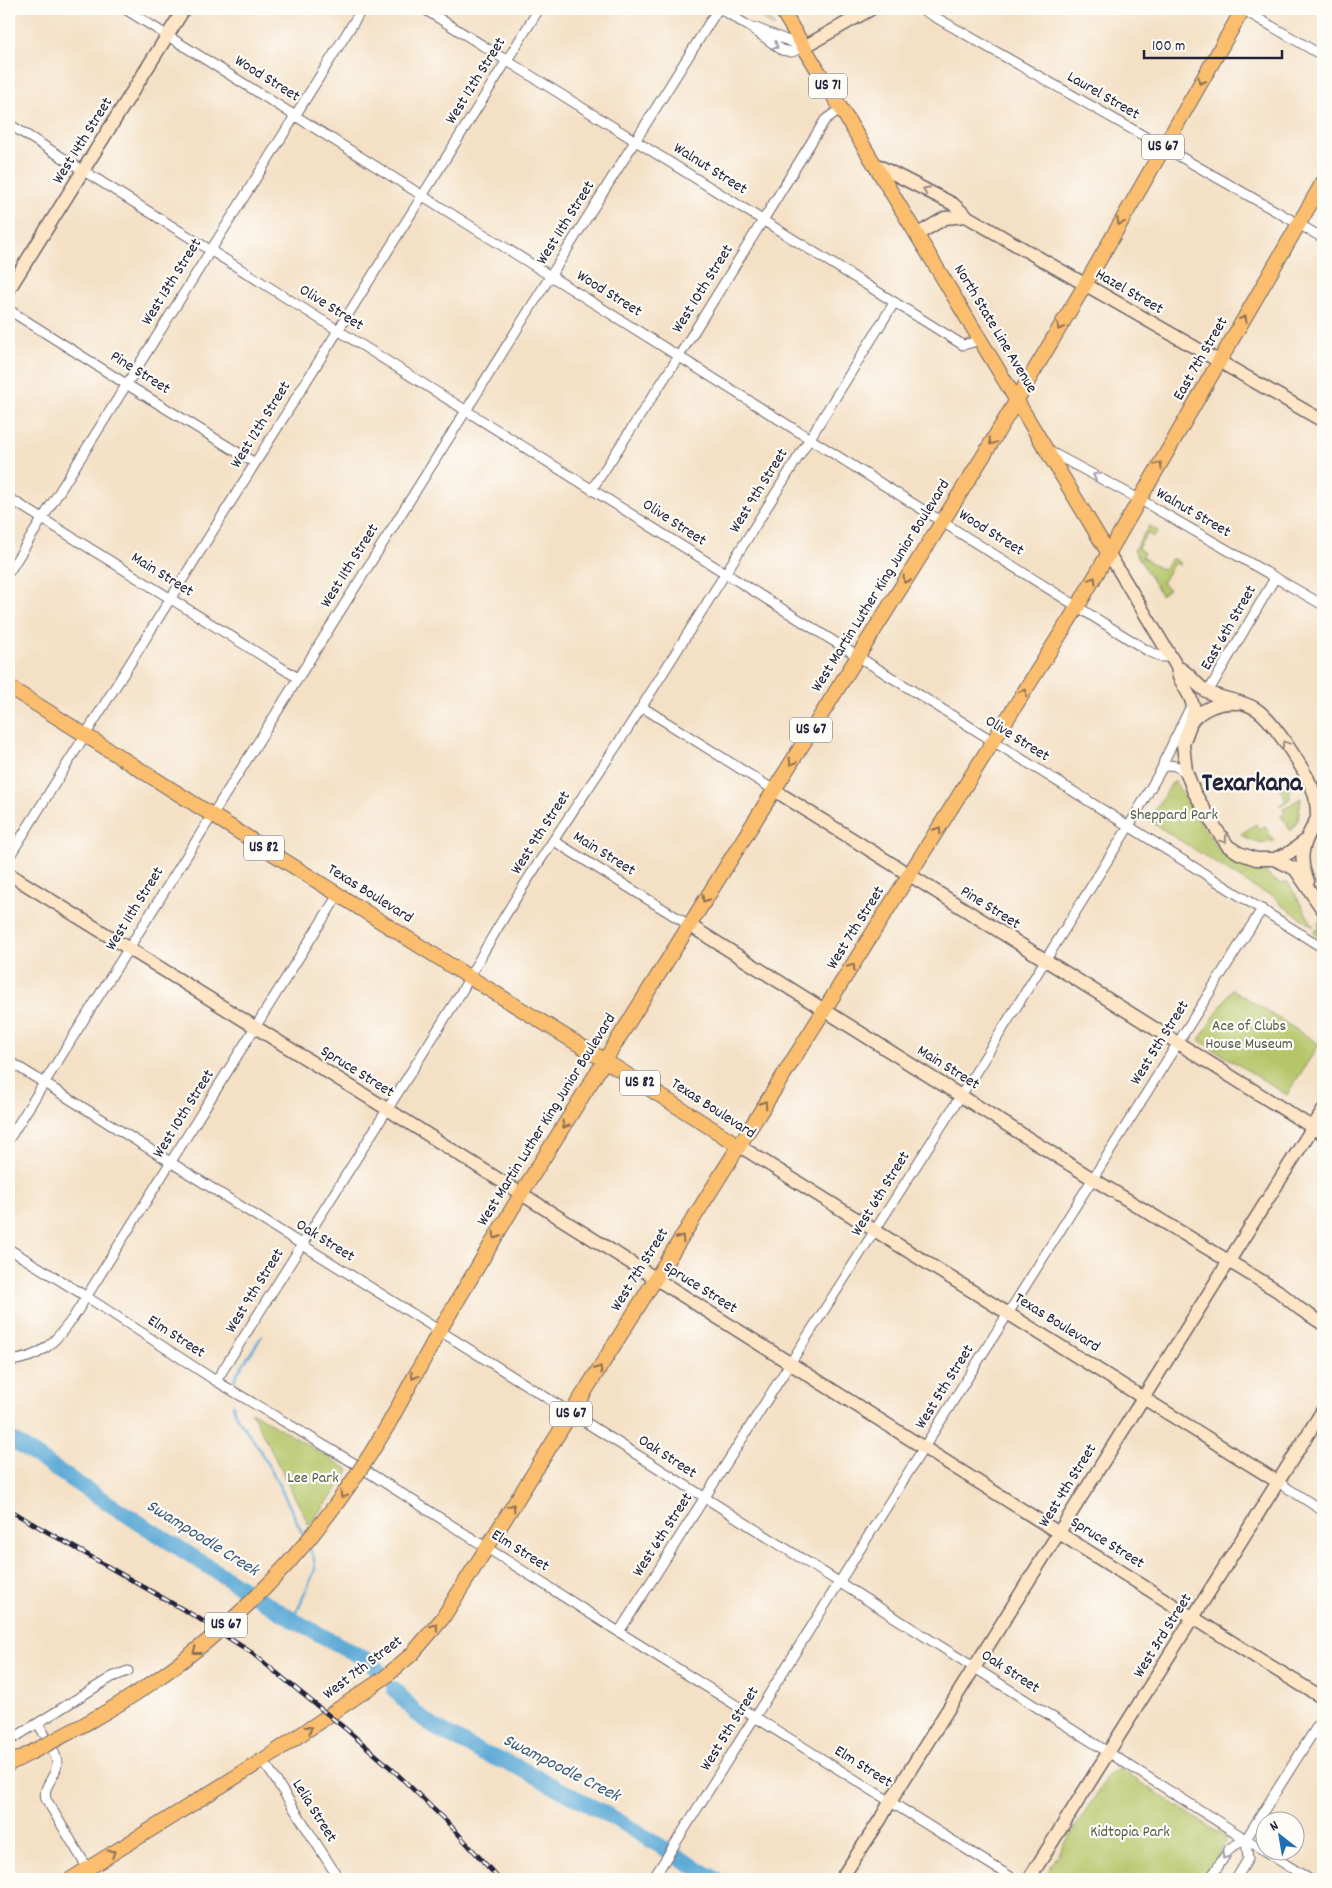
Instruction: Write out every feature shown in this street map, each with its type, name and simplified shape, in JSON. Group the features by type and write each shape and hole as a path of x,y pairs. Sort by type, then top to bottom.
{"main road":[{"name":"North State Line Avenue","path":"782,9 1109,554"},
{"name":"US 67","path":"1017,400 1085,285 1242,9"},
{"name":"East 7th Street","path":"1109,554 1139,498 1220,362 1323,182"},
{"name":"West Martin Luther King Junior Boulevard","path":"9,1764 83,1726 150,1685 201,1647 255,1600 301,1550 334,1508 365,1464 440,1330 521,1194 1017,400"},
{"name":"West 7th Street","path":"81,1875 264,1760 384,1678 412,1654 442,1619 738,1145 825,1011 1109,554"},
{"name":"Texas Boulevard","path":"9,688 738,1145"}],"street":[{"name":"Wood Street","path":"125,9 1148,651 1174,662"},
{"name":"West 14th Street","path":"9,289 184,9"},
{"name":"West 13th Street","path":"9,572 362,9"},
{"name":"Walnut Street","path":"424,9 963,345 981,340"},
{"name":"West 12th Street","path":"9,856 539,9"},
{"path":"720,9 750,26 786,52 794,52 804,47 871,9"},
{"name":"West 11th Street","path":"9,1138 635,140 720,9"},
{"name":"Laurel Street","path":"921,9 1323,238"},
{"path":"1242,9 1323,56"},
{"name":"West 10th Street","path":"592,489 764,221 825,120 841,108"},
{"name":"Olive Street","path":"9,124 1323,948"},
{"name":"Hazel Street","path":"875,164 953,204 966,216 1323,421"},
{"path":"918,234 945,218 966,216"},
{"name":"West 9th Street","path":"216,1381 469,977 511,906 642,707 894,303"},
{"name":"Pine Street","path":"9,310 255,462"},
{"name":"Walnut Street","path":"1047,449 1139,498 1323,605"},
{"name":"Main Street","path":"9,498 298,678"},
{"name":"North State Line Avenue","path":"1109,554 1174,662 1178,677 1194,708 1183,744 1187,774 1194,792 1228,846 1239,853 1256,859 1274,859 1295,869 1321,906"},
{"name":"East 6th Street","path":"1208,692 1275,578"},
{"name":"North State Line Avenue","path":"1174,662 1208,692 1239,700 1264,715 1280,735 1305,775 1315,796 1317,819 1305,841 1303,852 1304,869 1321,906"},
{"name":"West 6th Street","path":"619,1632 961,1096 1129,826 1162,768 1187,715 1190,697"},
{"path":"1191,722 1198,714 1213,706 1232,703 1249,705"},
{"name":"Pine Street","path":"642,707 1318,1131"},
{"path":"1162,768 1174,766 1187,774"},
{"path":"1305,775 1323,787"},
{"path":"1317,819 1323,807"},
{"name":"Main Street","path":"554,841 1093,1179 1278,1291 1300,1309 1323,1324"},
{"path":"1274,859 1289,853 1305,841"},
{"name":"Spruce Street","path":"9,874 387,1109 1323,1698"},
{"name":"West 10th Street","path":"9,1361 20,1360 38,1354 50,1346 73,1318 338,895"},
{"name":"West 5th Street","path":"654,1877 1262,909"},
{"name":"Oak Street","path":"9,1061 572,1413 1309,1879"},
{"name":"West 4th Street","path":"841,1879 880,1820 1142,1397 1229,1261 1318,1131 1323,1111"},
{"name":"Texas Boulevard","path":"738,1145 1323,1511"},
{"name":"Elm Street","path":"9,1249 216,1381 358,1465 619,1632 1014,1879"},
{"name":"West 3rd Street","path":"1029,1879 1323,1410"},
{"path":"9,1741 112,1677 128,1671"},
{"path":"1210,1879 1230,1848 1246,1839 1323,1717"},
{"path":"38,1723 57,1762 44,1790 46,1799 81,1875"},
{"name":"Lelia Street","path":"264,1760 339,1879"},
{"path":"1236,1879 1248,1859 1246,1839"},
{"path":"849,1879 862,1848"}],"green space":[{"path":"752,9 764,9 775,27 751,12"},
{"path":"1149,526 1158,531 1154,537 1147,534 1138,548 1144,553 1142,557 1163,570 1171,559 1181,564 1174,563 1162,583 1169,589 1161,595 1134,550"},
{"path":"1290,777 1290,799 1279,806 1286,800 1278,785"},
{"name":"Sheppard Park","path":"1175,782 1215,845 1224,855 1245,866 1265,871 1270,877 1281,884 1288,882 1314,927 1280,904 1277,899 1260,891 1151,822 1150,818 1172,783"},
{"path":"1301,798 1298,820 1291,831 1281,816 1285,813 1283,809"},
{"path":"1256,824 1259,829 1265,826 1274,841 1256,842 1241,834"},
{"path":"1321,918 1323,919 1323,941 1314,934 1314,931 1319,929 1318,923"},
{"name":"Ace of Clubs House Museum","path":"1232,989 1319,1044 1287,1095 1199,1040"},
{"name":"Lee Park","path":"251,1411 349,1470 336,1491 309,1525"},
{"name":"Kidtopia Park","path":"1118,1768 1225,1837 1226,1842 1203,1879 1043,1879 1111,1771 1115,1772"}],"waterway":[{"path":"233,1385 236,1375 262,1336"},
{"path":"233,1405 238,1419 254,1441 287,1500 304,1537"},
{"name":"Swampoodle Creek","path":"9,1438 78,1484 293,1620 367,1660 377,1668"},
{"path":"293,1620 315,1570 314,1558 308,1547"},
{"name":"Swampoodle Creek","path":"394,1689 417,1714 434,1727 482,1753 518,1767 617,1820 715,1879"}],"railway":[{"path":"9,1510 198,1618 252,1653 392,1769 451,1826 499,1879"}],"district":[{"name":"Texarkana","path":"1252,784"}]}
